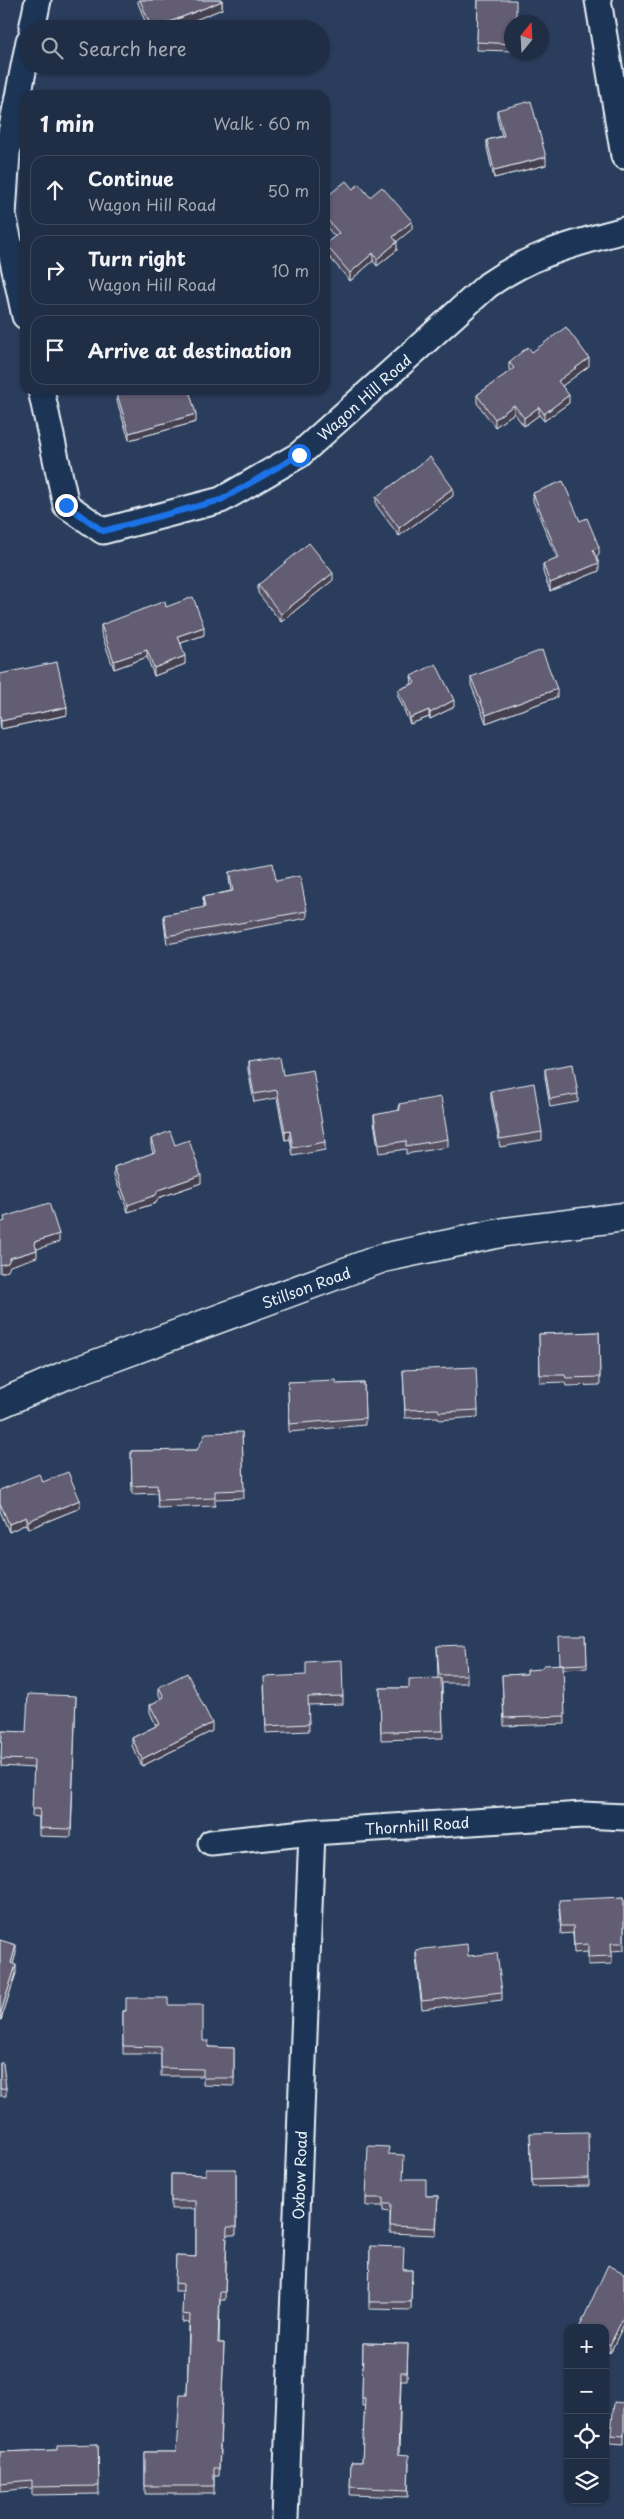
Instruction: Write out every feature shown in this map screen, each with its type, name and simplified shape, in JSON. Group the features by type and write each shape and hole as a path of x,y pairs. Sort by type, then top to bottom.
{"street":[{"path":"34,20 38,0"},
{"path":"598,0 624,156"},
{"path":"20,293 3,215 7,153 22,75"},
{"name":"Wagon Hill Road","path":"42,395 66,505 103,531 221,500 299,455 488,285 514,267 547,252 624,230"},
{"name":"Stillson Road","path":"0,1404 66,1375 383,1258 505,1232 624,1217"},
{"name":"Thornhill Road","path":"211,1843 312,1832 583,1815 624,1817"},
{"name":"Oxbow Road","path":"285,2519 312,1832"}],"building":[{"path":"140,0 222,0 174,20 148,20"},
{"path":"478,0 516,0 516,15 504,15 504,44 477,42"},
{"path":"531,101 546,157 494,170 487,140 504,136 497,110"},
{"path":"346,181 353,189 359,184 370,197 382,187 412,221 393,237 397,242 377,259 373,253 350,273 330,250 330,240 339,233 330,223 330,194"},
{"path":"566,327 589,358 558,381 569,395 544,414 539,407 524,418 514,405 495,419 477,395 514,368 509,362 528,347 532,352"},
{"path":"117,395 190,395 196,414 129,433"},
{"path":"430,457 453,488 399,528 376,497"},
{"path":"563,481 580,521 587,518 599,547 593,550 599,563 550,583 543,564 559,558 533,493"},
{"path":"309,543 333,573 281,614 258,585"},
{"path":"193,597 204,627 178,636 185,656 154,668 147,650 114,661 101,625 165,601 166,607"},
{"path":"542,650 557,689 486,715 471,677"},
{"path":"57,662 67,707 1,721 0,674"},
{"path":"436,664 454,700 430,713 429,710 410,718 398,690 415,683 411,676"},
{"path":"273,863 276,881 300,876 307,911 167,936 164,915 205,907 203,897 233,891 229,872"},
{"path":"280,1057 283,1075 313,1070 325,1142 293,1148 290,1131 285,1132 277,1090 254,1094 248,1062"},
{"path":"573,1064 578,1094 550,1099 545,1069"},
{"path":"534,1083 542,1132 500,1139 491,1091"},
{"path":"441,1097 448,1139 406,1146 406,1141 379,1145 374,1115 400,1110 399,1104"},
{"path":"170,1131 175,1145 189,1140 201,1175 158,1190 156,1195 128,1205 114,1167 155,1152 151,1139"},
{"path":"49,1203 59,1234 34,1242 37,1250 10,1258 8,1263 0,1265 0,1223 5,1221 4,1217"},
{"path":"599,1332 600,1377 566,1378 565,1375 540,1375 539,1334"},
{"path":"476,1367 478,1410 439,1412 438,1409 405,1410 403,1370"},
{"path":"336,1380 337,1384 364,1383 365,1418 289,1424 288,1382"},
{"path":"242,1432 244,1490 215,1491 215,1498 158,1500 157,1485 132,1486 131,1451 197,1450 206,1433"},
{"path":"68,1472 80,1500 28,1521 26,1517 9,1524 0,1503 0,1490 39,1474 43,1482"},
{"path":"559,1636 586,1636 587,1664 560,1664"},
{"path":"465,1645 467,1675 439,1675 437,1646"},
{"path":"342,1660 343,1696 308,1697 309,1724 266,1726 264,1677 306,1675 306,1662"},
{"path":"563,1664 565,1716 504,1718 502,1675 527,1674 527,1670 540,1669 544,1665"},
{"path":"187,1673 212,1723 142,1759 132,1738 160,1724 150,1705 164,1697 159,1687"},
{"path":"441,1678 443,1731 381,1732 380,1688 409,1688 409,1679"},
{"path":"28,1694 76,1696 71,1829 39,1828 40,1809 32,1809 34,1760 1,1759 2,1731 26,1732"},
{"path":"624,1897 624,1943 611,1943 612,1956 588,1957 588,1944 574,1945 573,1926 561,1926 559,1900"},
{"path":"0,1940 16,1945 11,1963 16,1965 1,2012 0,2012"},
{"path":"467,1944 468,1956 497,1953 502,1992 422,2001 416,1950"},
{"path":"126,1998 168,1998 168,2005 203,2005 203,2041 209,2041 208,2047 234,2048 234,2078 203,2078 203,2069 161,2068 161,2047 123,2046 123,2011 126,2011"},
{"path":"0,2063 3,2063 6,2088 0,2089"},
{"path":"588,2132 589,2178 532,2180 530,2133"},
{"path":"368,2146 389,2147 388,2154 404,2155 403,2179 426,2179 426,2196 438,2196 436,2228 390,2226 391,2204 383,2204 383,2198 366,2198"},
{"path":"206,2169 236,2169 236,2227 227,2227 225,2292 220,2292 218,2343 224,2343 219,2468 214,2468 214,2486 145,2486 145,2452 176,2452 180,2395 187,2395 190,2315 182,2314 183,2284 175,2283 176,2256 196,2257 196,2201 171,2201 171,2174 206,2175"},
{"path":"370,2246 404,2247 403,2270 412,2270 411,2302 369,2302"},
{"path":"608,2265 624,2273 624,2316 610,2345 609,2324 581,2324"},
{"path":"363,2343 408,2344 407,2372 401,2372 398,2454 409,2455 408,2490 350,2487 351,2462 362,2462 365,2398 362,2398"},
{"path":"614,2402 624,2403 624,2436 611,2435"},
{"path":"98,2444 99,2486 32,2487 32,2480 0,2483 0,2452 57,2450 57,2445"}],"route":[{"path":"66,505 103,531 221,500 299,455"}]}
